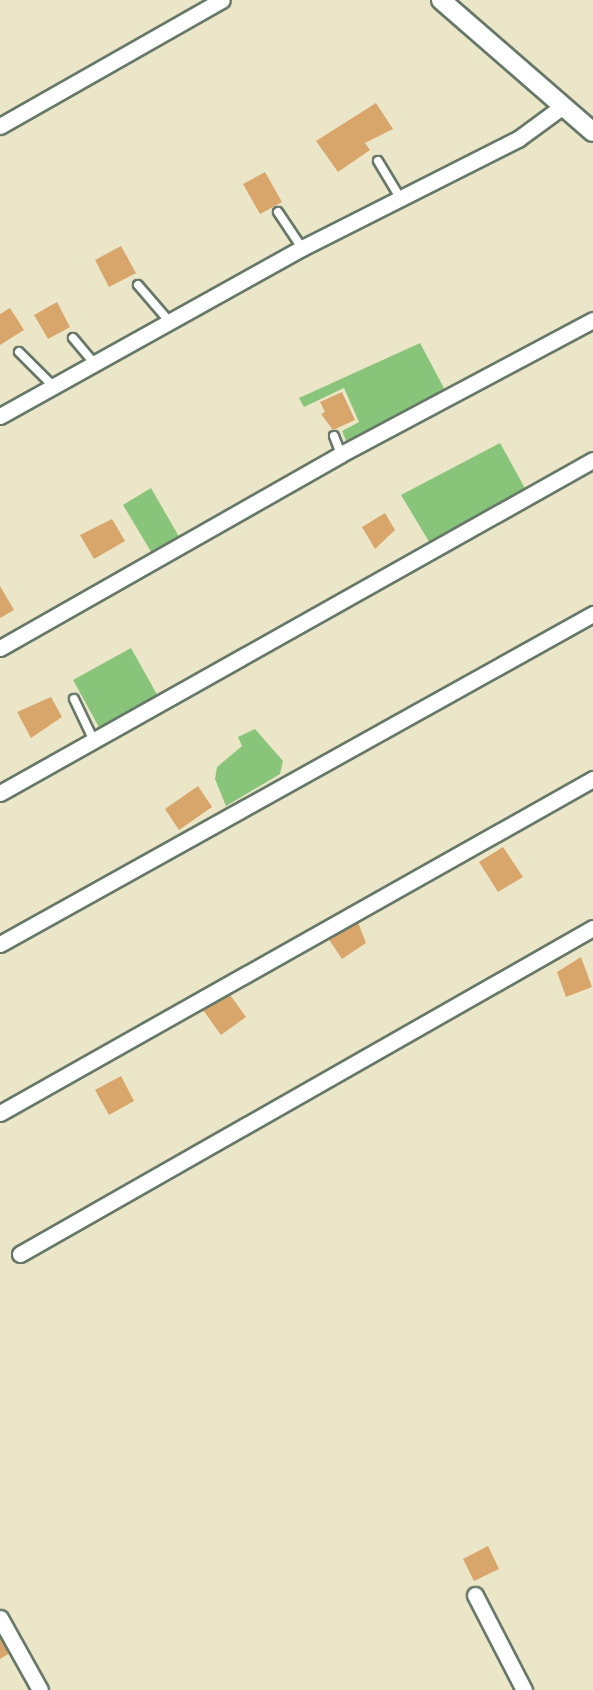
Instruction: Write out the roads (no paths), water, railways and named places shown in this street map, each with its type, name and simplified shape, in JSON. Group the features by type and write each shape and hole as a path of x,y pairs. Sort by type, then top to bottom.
{"street":[{"path":"0,126 222,0"},
{"path":"441,0 593,132"},
{"path":"0,416 399,196 518,139 563,106"},
{"path":"0,648 341,454 593,320"},
{"path":"0,793 95,742 248,651 593,460"},
{"path":"0,944 593,614"},
{"path":"0,1113 593,779"},
{"path":"20,1254 593,928"},
{"path":"475,1595 524,1690"},
{"path":"0,1618 40,1690"}],"lane":[{"path":"378,161 399,196"},
{"path":"278,212 302,248"},
{"path":"138,285 169,321"},
{"path":"73,338 94,363"},
{"path":"19,352 53,386"},
{"path":"334,436 341,454"},
{"path":"74,699 95,742"}]}
